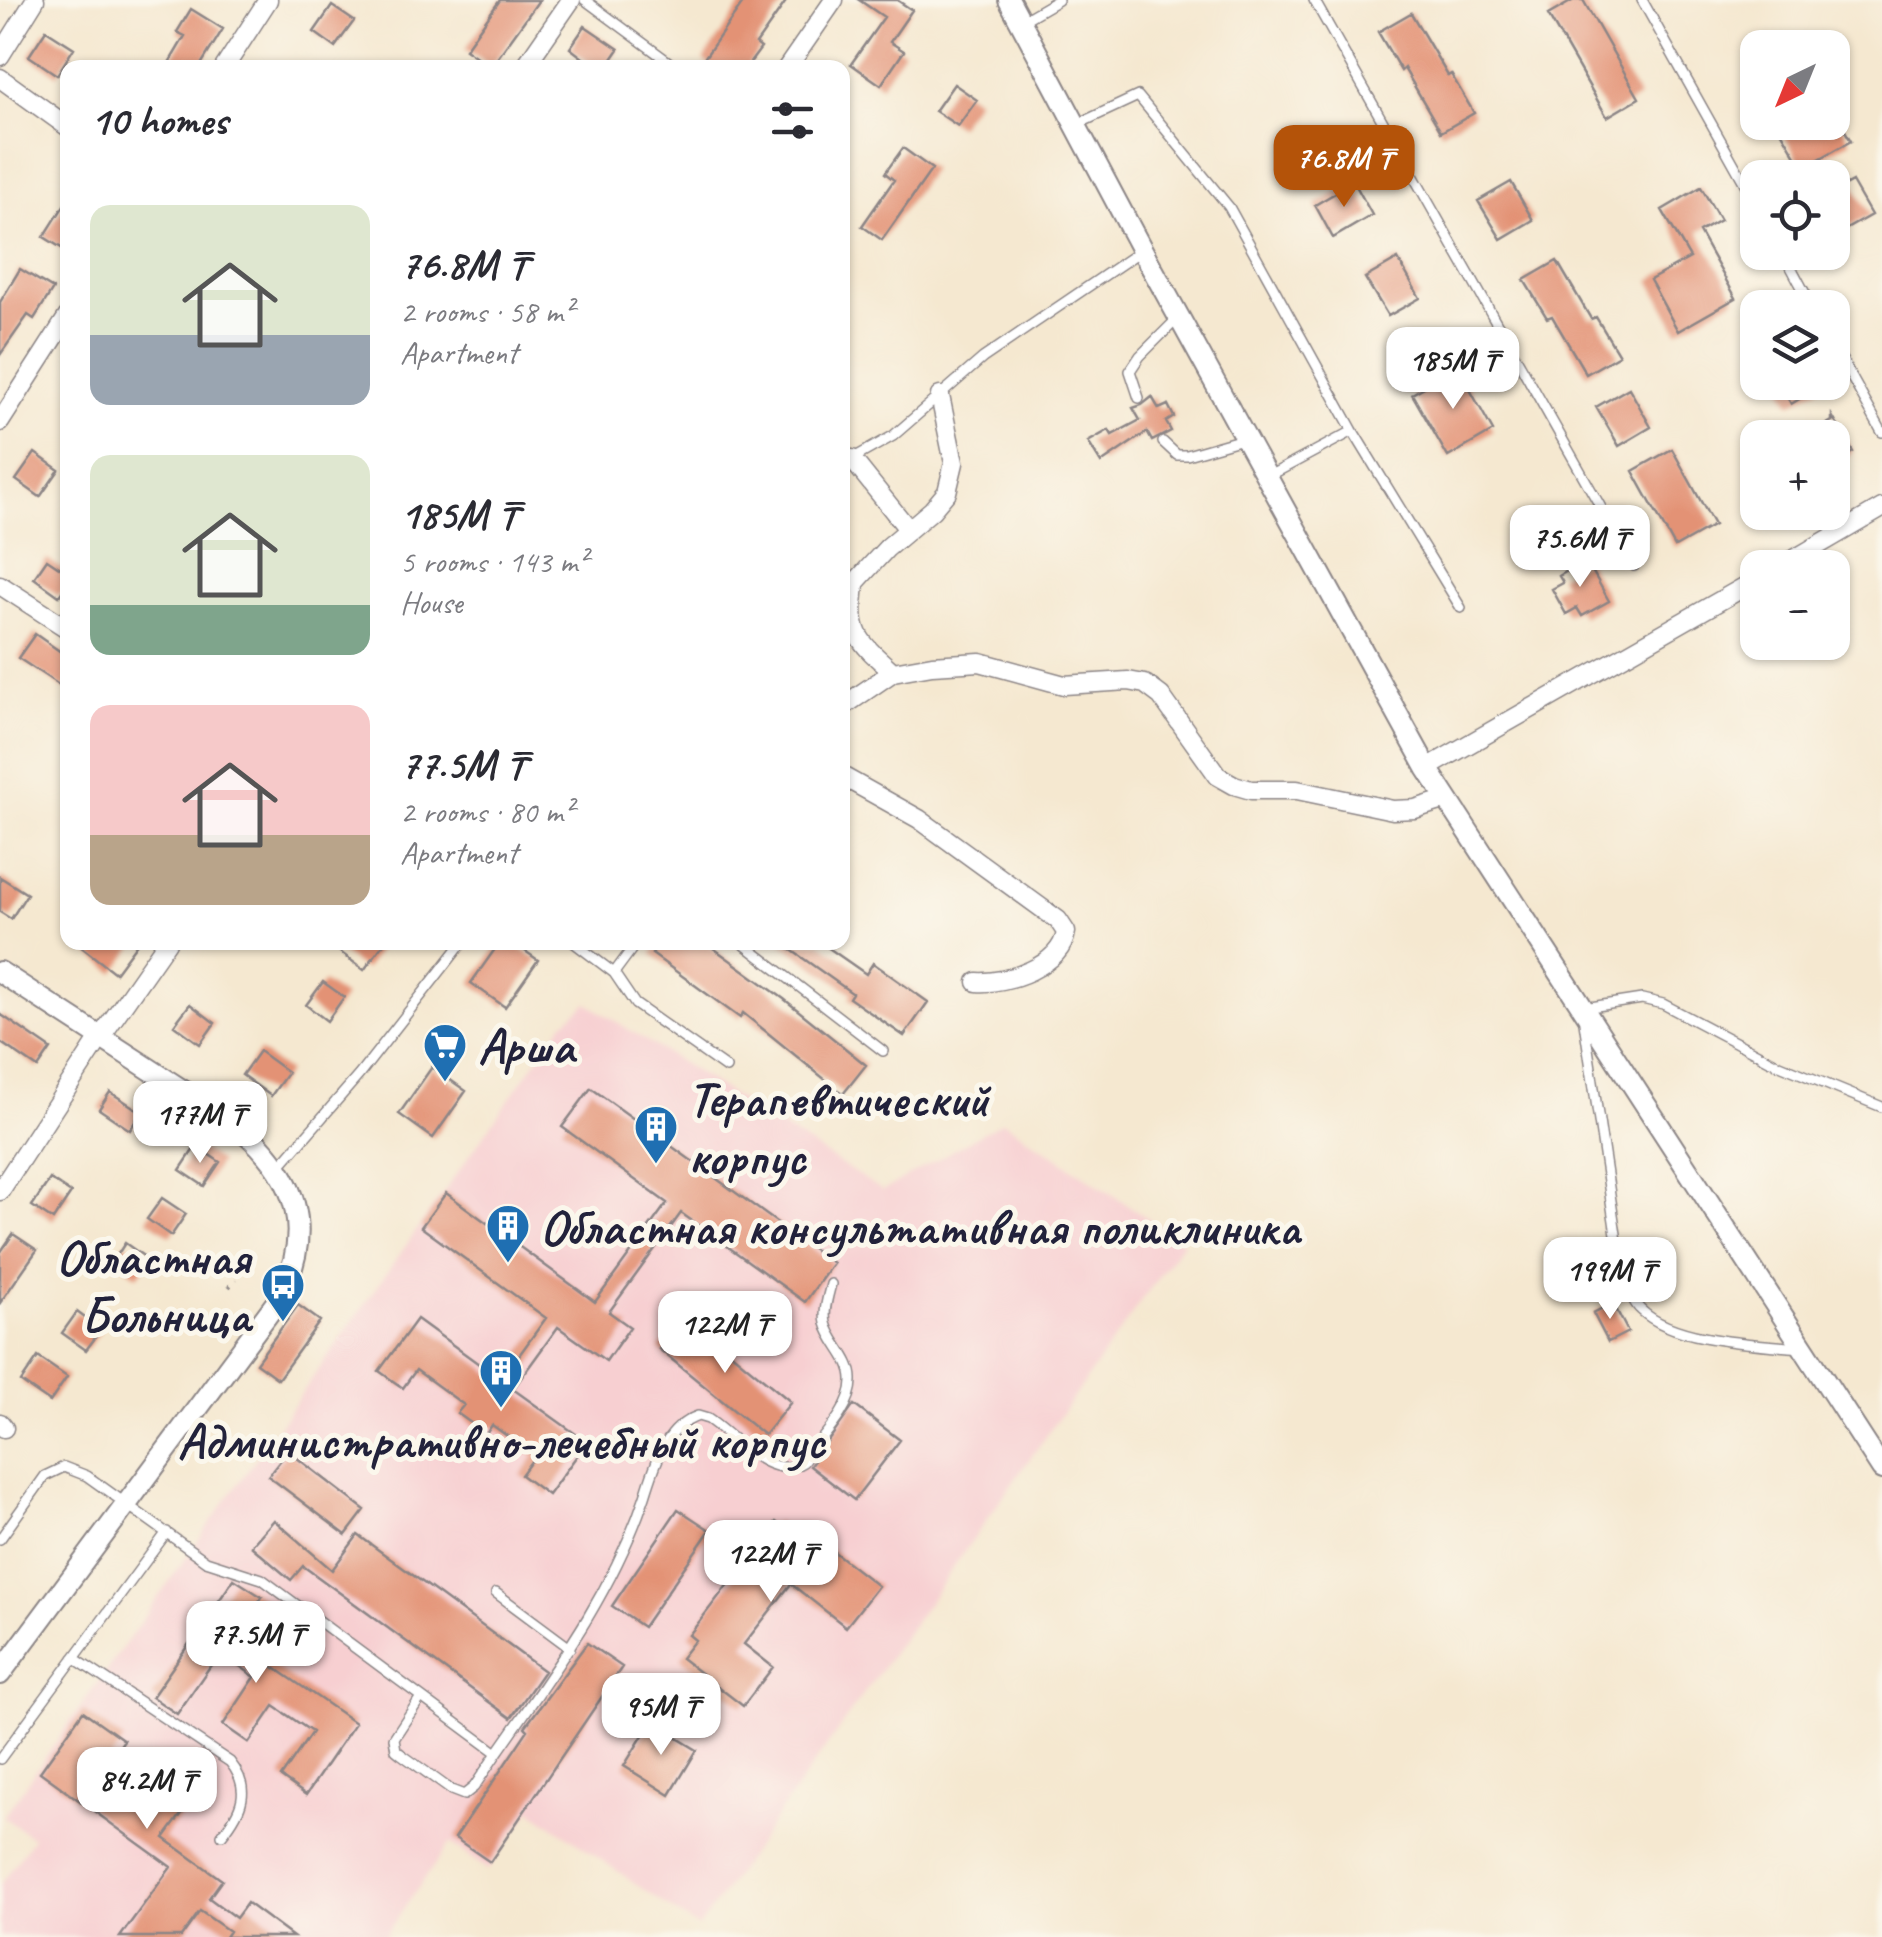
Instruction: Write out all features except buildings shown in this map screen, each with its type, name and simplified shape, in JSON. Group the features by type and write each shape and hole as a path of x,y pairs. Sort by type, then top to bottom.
{"street":[{"path":"0,56 36,0"},
{"path":"229,60 268,0"},
{"path":"530,60 571,0"},
{"path":"793,60 834,0"},
{"path":"1010,0 1020,10 1142,250 1427,768 1882,1469"},
{"path":"0,78 60,121"},
{"path":"0,422 60,328"},
{"path":"850,590 887,548 947,492 954,463 940,396"},
{"path":"850,467 908,529"},
{"path":"1809,550 1882,508"},
{"path":"0,584 60,624"},
{"path":"1427,768 1740,590"},
{"path":"850,600 851,641 893,672"},
{"path":"850,701 893,672 908,667 980,662 1064,685 1128,680 1145,684 1160,696 1211,768 1234,785 1250,790 1297,790 1393,810 1415,809 1447,800"},
{"path":"850,781 918,819 1058,920 1066,932 1056,956 993,983 977,982"},
{"path":"0,1191 161,950"},
{"path":"0,972 240,1127 260,1144 290,1188 298,1229 288,1282 244,1348 0,1674"}],"lane":[{"path":"585,0 666,60"},
{"path":"1020,10 1058,0"},
{"path":"1314,0 1634,566"},
{"path":"1642,0 1740,176"},
{"path":"1078,124 1138,96 1229,206 1353,431 1461,608"},
{"path":"850,462 893,436 983,358 1142,250"},
{"path":"1138,398 1130,370 1178,317"},
{"path":"1850,374 1882,432"},
{"path":"1267,477 1353,431"},
{"path":"1164,442 1177,454 1187,456 1246,438"},
{"path":"279,1167 457,950"},
{"path":"584,950 614,973 636,1004 726,1068"},
{"path":"614,973 631,950"},
{"path":"750,950 882,1051"},
{"path":"1802,1348 1733,1341 1663,1326 1638,1308 1622,1274 1582,1009 1642,999 1663,1004 1775,1063 1882,1106"},
{"path":"420,1697 394,1738 396,1750 451,1790 464,1795 474,1787 570,1648 629,1543 656,1461 680,1426 698,1416 708,1419 764,1461 783,1469 794,1468 844,1405 853,1380 826,1326 831,1284"},
{"path":"0,1539 45,1476 64,1467 87,1476 215,1566 262,1579 497,1754"},
{"path":"0,1760 167,1532"},
{"path":"496,1593 570,1648"},
{"path":"74,1658 230,1762 241,1779 244,1795 236,1817 222,1835"}],"path":[{"path":"230,1287 236,1279"}],"shaded area":[{"path":"587,1003 883,1191 1003,1121 1183,1242 698,1928 531,1810 488,1870 450,1843 385,1935 388,1937 0,1937 0,1885 33,1838 3,1817 563,1023"}],"place":[{"name":"Арша","path":"445,1083"},
{"name":"Терапевтический корпус","path":"656,1165"},
{"name":"Областная консультативная поликлиника","path":"508,1264"},
{"name":"Областная Больница","path":"283,1323"},
{"name":"Административно-лечебный корпус","path":"501,1409"}]}
